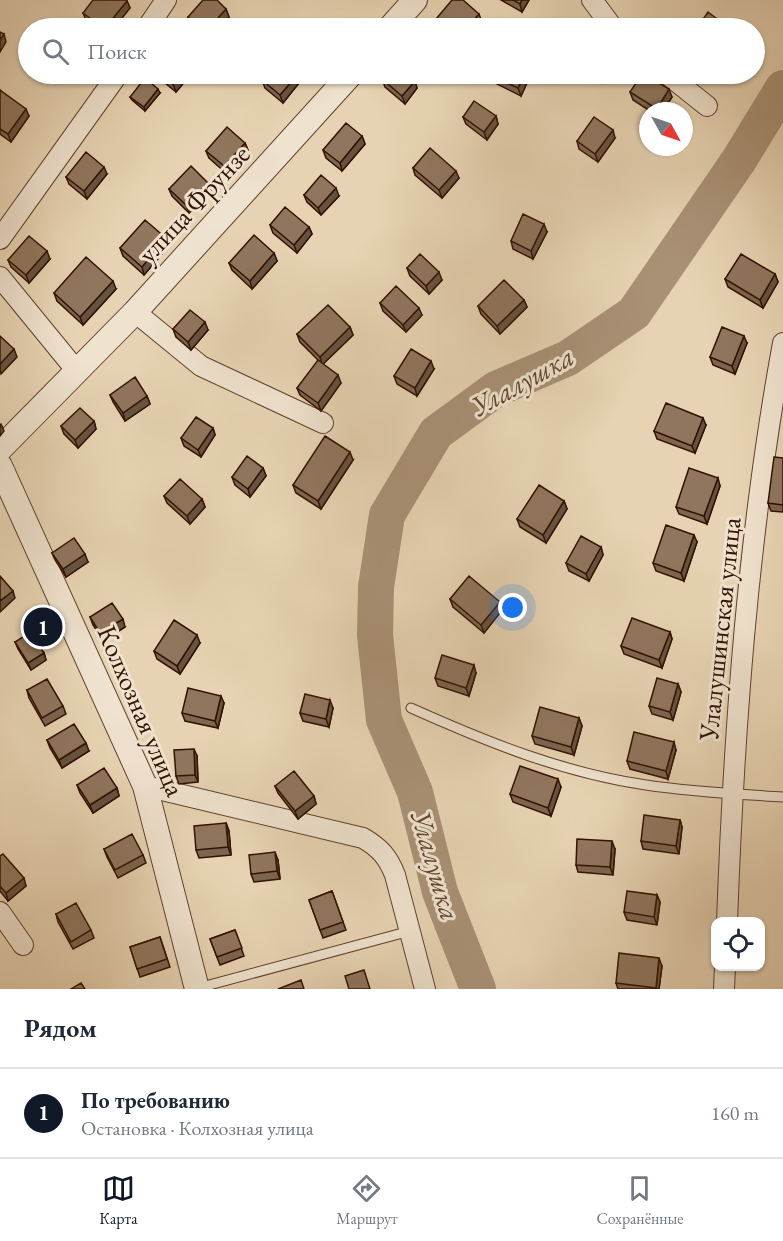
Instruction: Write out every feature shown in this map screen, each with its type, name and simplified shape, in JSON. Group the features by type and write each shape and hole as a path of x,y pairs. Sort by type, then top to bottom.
{"street":[{"path":"154,18 166,0"},
{"path":"399,18 415,0"},
{"path":"592,0 606,18"},
{"path":"0,239 111,84"},
{"name":"улица Фрунзе","path":"76,370 135,312 342,84"},
{"path":"680,84 707,106"},
{"path":"0,278 76,370 0,449"},
{"path":"135,312 201,366 323,423"},
{"name":"Улалушинская улица","path":"727,917 732,794 743,644 778,410 783,343"},
{"name":"Колхозная улица","path":"0,466 145,786 196,989"},
{"path":"145,786 363,838 376,846 389,859 425,989"},
{"path":"0,912 23,945"},
{"path":"724,989 725,971"}],"lane":[{"path":"411,708 482,740 557,766 645,785 783,797"},
{"path":"196,989 410,931"}],"building":[{"path":"93,0 127,1 113,18 90,18 83,13"},
{"path":"203,0 217,0 226,9 218,18 188,17"},
{"path":"452,0 463,0 479,14 476,18 437,18"},
{"path":"708,12 716,18 704,18"},
{"path":"140,84 152,84 158,89 144,107 130,97"},
{"path":"267,84 289,84 280,95"},
{"path":"388,84 412,84 402,96"},
{"path":"635,84 661,84 669,89 661,102 646,102 630,92"},
{"path":"0,90 26,109 8,134 0,129"},
{"path":"474,101 496,116 484,132 463,117"},
{"path":"594,117 613,130 595,154 577,141"},
{"path":"346,123 362,136 340,163 323,150"},
{"path":"227,127 245,143 224,166 206,151"},
{"path":"430,148 456,171 439,190 413,168"},
{"path":"86,152 104,167 84,191 66,177"},
{"path":"191,166 208,183 186,205 169,189"},
{"path":"321,175 336,188 318,208 304,195"},
{"path":"285,207 309,227 294,245 270,225"},
{"path":"523,214 544,224 531,251 511,241"},
{"path":"145,220 166,238 142,267 120,248"},
{"path":"254,235 274,253 250,281 229,263"},
{"path":"29,236 47,251 26,275 8,260"},
{"path":"420,254 439,272 426,286 407,268"},
{"path":"741,254 775,274 760,300 725,279"},
{"path":"86,257 113,281 80,317 54,293"},
{"path":"504,280 524,300 497,326 478,306"},
{"path":"396,286 419,308 403,325 380,303"},
{"path":"328,305 350,327 320,357 297,334"},
{"path":"190,310 205,322 188,342 173,329"},
{"path":"722,327 744,336 732,366 710,357"},
{"path":"0,336 14,349 0,364"},
{"path":"411,349 431,361 415,388 394,376"},
{"path":"318,360 338,375 318,403 297,388"},
{"path":"135,377 147,396 123,413 110,395"},
{"path":"666,403 703,418 692,446 654,431"},
{"path":"80,408 94,421 75,440 61,426"},
{"path":"196,417 213,428 198,450 181,438"},
{"path":"325,436 350,452 318,501 293,485"},
{"path":"247,456 263,468 248,489 232,477"},
{"path":"774,457 783,458 783,505 768,503"},
{"path":"689,468 718,478 704,516 676,507"},
{"path":"180,479 202,499 187,516 164,496"},
{"path":"539,485 564,501 543,535 517,519"},
{"path":"666,525 694,535 681,573 653,563"},
{"path":"581,536 601,547 586,574 566,563"},
{"path":"74,538 85,554 63,569 52,553"},
{"path":"0,576 13,591 0,601"},
{"path":"469,576 500,602 481,625 450,599"},
{"path":"112,603 123,619 100,633 90,617"},
{"path":"632,618 670,632 659,660 621,646"},
{"path":"174,620 197,635 177,666 154,651"},
{"path":"31,632 44,653 28,663 15,642"},
{"path":"442,655 474,665 466,688 435,678"},
{"path":"657,678 678,684 670,712 649,706"},
{"path":"47,679 63,706 42,718 27,690"},
{"path":"188,688 221,696 215,721 182,713"},
{"path":"305,694 330,700 326,719 300,713"},
{"path":"540,707 579,718 571,747 532,736"},
{"path":"74,724 86,743 59,760 47,740"},
{"path":"634,732 674,742 666,771 627,761"},
{"path":"194,749 195,775 176,776 174,750"},
{"path":"520,766 558,779 548,808 510,794"},
{"path":"104,768 117,788 90,805 77,785"},
{"path":"294,771 314,796 295,811 275,786"},
{"path":"644,815 680,820 676,846 641,841"},
{"path":"226,823 228,847 196,850 194,826"},
{"path":"132,834 143,855 115,870 104,849"},
{"path":"577,839 612,841 610,867 576,865"},
{"path":"275,852 277,871 251,874 249,855"},
{"path":"3,854 24,878 6,893 0,886 0,856"},
{"path":"332,891 343,922 320,930 309,900"},
{"path":"627,891 657,895 654,917 624,912"},
{"path":"76,903 91,930 71,942 56,914"},
{"path":"235,930 242,948 217,957 210,939"},
{"path":"160,937 167,959 137,969 130,947"},
{"path":"619,953 659,958 656,988 616,983"},
{"path":"364,970 370,989 349,989 345,976"},
{"path":"301,980 304,989 278,989"},
{"path":"81,983 85,989 71,989"}],"waterway":[{"name":"Улалушка","path":"478,989 440,892 415,792 384,720 375,635 376,587 387,515 436,433 496,389 568,358 634,313 739,160 783,88"}],"place":[{"name":"По требованию","path":"43,627"}]}
